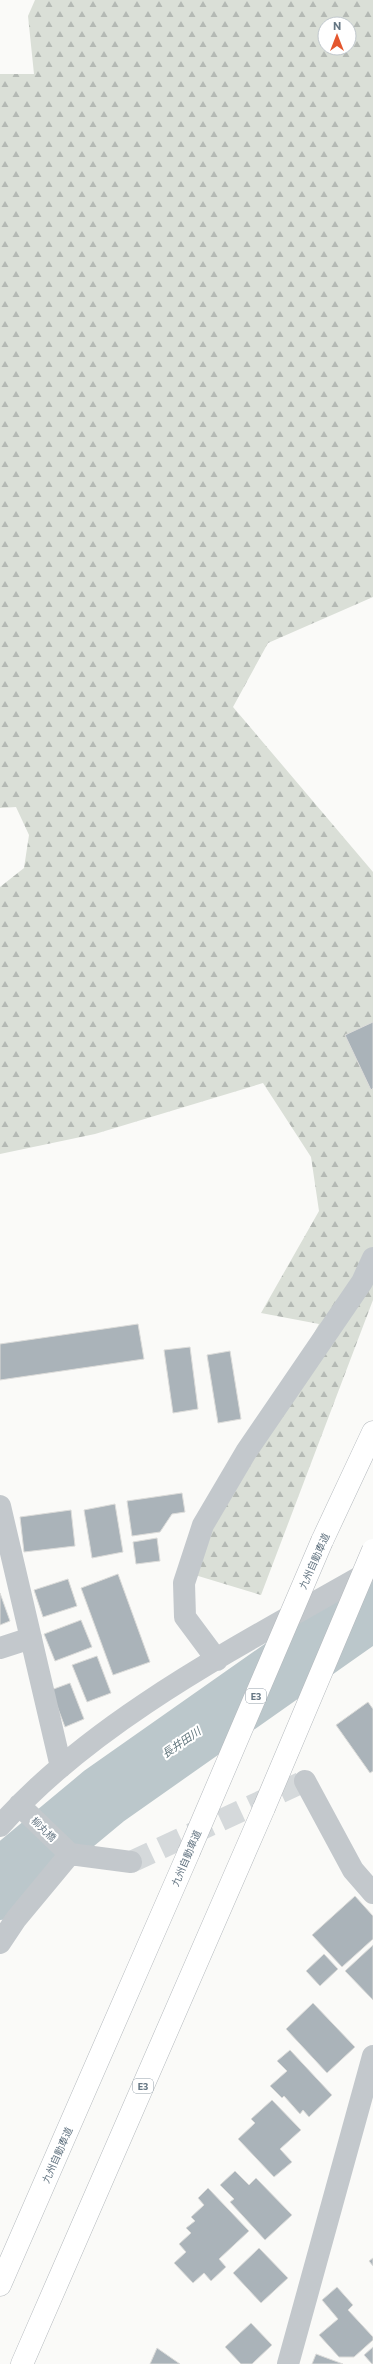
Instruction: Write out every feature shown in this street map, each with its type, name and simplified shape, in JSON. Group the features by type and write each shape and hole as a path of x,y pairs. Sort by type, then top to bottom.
{"highway":[{"name":"九州自動車道","path":"0,2285 189,1852 322,1541 373,1432"},
{"name":"E3","path":"22,2364 264,1808 373,1550"}],"street":[{"path":"217,1660 185,1617 184,1583 203,1524 246,1452 362,1282 373,1258"},
{"path":"0,1506 61,1767"},
{"path":"0,1826 19,1805 61,1767 121,1720 217,1660 373,1570"},
{"path":"0,1648 31,1638"},
{"path":"305,1781 353,1870 373,1893"},
{"name":"柳丸橋","path":"19,1805 70,1854"},
{"path":"0,1943 16,1919 70,1854 131,1862"},
{"path":"288,2364 373,2056"}],"green space":[{"path":"35,0 373,0 373,597 268,643 233,707 373,872 373,1300 261,1595 185,1572 319,1324 261,1313 319,1211 311,1157 263,1083 95,1134 0,1154 0,887 24,868 29,835 16,807 0,808 0,74 34,74 28,16"}],"building":[{"path":"373,1022 373,1088 371,1090 345,1035"},
{"path":"138,1324 144,1359 0,1380 0,1344"},
{"path":"190,1347 198,1409 173,1413 164,1350"},
{"path":"230,1351 241,1419 218,1423 207,1355"},
{"path":"182,1493 185,1512 172,1514 160,1532 132,1536 127,1501"},
{"path":"115,1504 123,1552 92,1558 84,1510"},
{"path":"71,1510 75,1546 24,1552 20,1517"},
{"path":"157,1538 160,1561 136,1564 133,1542"},
{"path":"118,1574 150,1662 113,1675 81,1588"},
{"path":"68,1579 77,1606 43,1617 34,1590"},
{"path":"0,1593 10,1621 0,1625"},
{"path":"81,1620 92,1647 55,1661 44,1634"},
{"path":"97,1656 111,1693 87,1702 72,1665"},
{"path":"70,1683 84,1719 65,1727 51,1690"},
{"path":"368,1702 373,1709 373,1771 370,1773 336,1725"},
{"path":"355,1896 373,1916 373,1939 342,1967 312,1935"},
{"path":"373,1945 373,2000 345,1971"},
{"path":"324,1954 338,1969 320,1986 306,1971"},
{"path":"313,2003 355,2047 327,2073 286,2029"},
{"path":"290,2050 332,2095 309,2117 303,2110 300,2114 284,2096 282,2098 270,2086 287,2071 277,2061"},
{"path":"272,2100 301,2130 280,2149 292,2162 274,2177 238,2139 255,2123 251,2119"},
{"path":"235,2171 249,2185 256,2178 292,2215 265,2240 230,2202 234,2199 220,2185"},
{"path":"208,2188 249,2231 219,2259 226,2267 211,2281 204,2273 193,2283 174,2263 186,2252 179,2244 191,2233 186,2228 195,2221 191,2217 204,2205 198,2198"},
{"path":"259,2248 288,2278 261,2303 233,2273"},
{"path":"373,2258 373,2266 369,2261"},
{"path":"337,2287 353,2305 348,2310 373,2337 373,2340 354,2357 339,2357 319,2335 338,2319 322,2300"},
{"path":"251,2323 272,2345 252,2364 241,2364 225,2347"},
{"path":"373,2347 373,2364 372,2364 364,2355"},
{"path":"157,2348 180,2364 150,2364"},
{"path":"316,2354 343,2364 312,2364"}],"waterway":[{"name":"長井田川","path":"0,1888 10,1874 104,1796 373,1607"}],"tunnel":[{"path":"131,1862 305,1781"}]}
